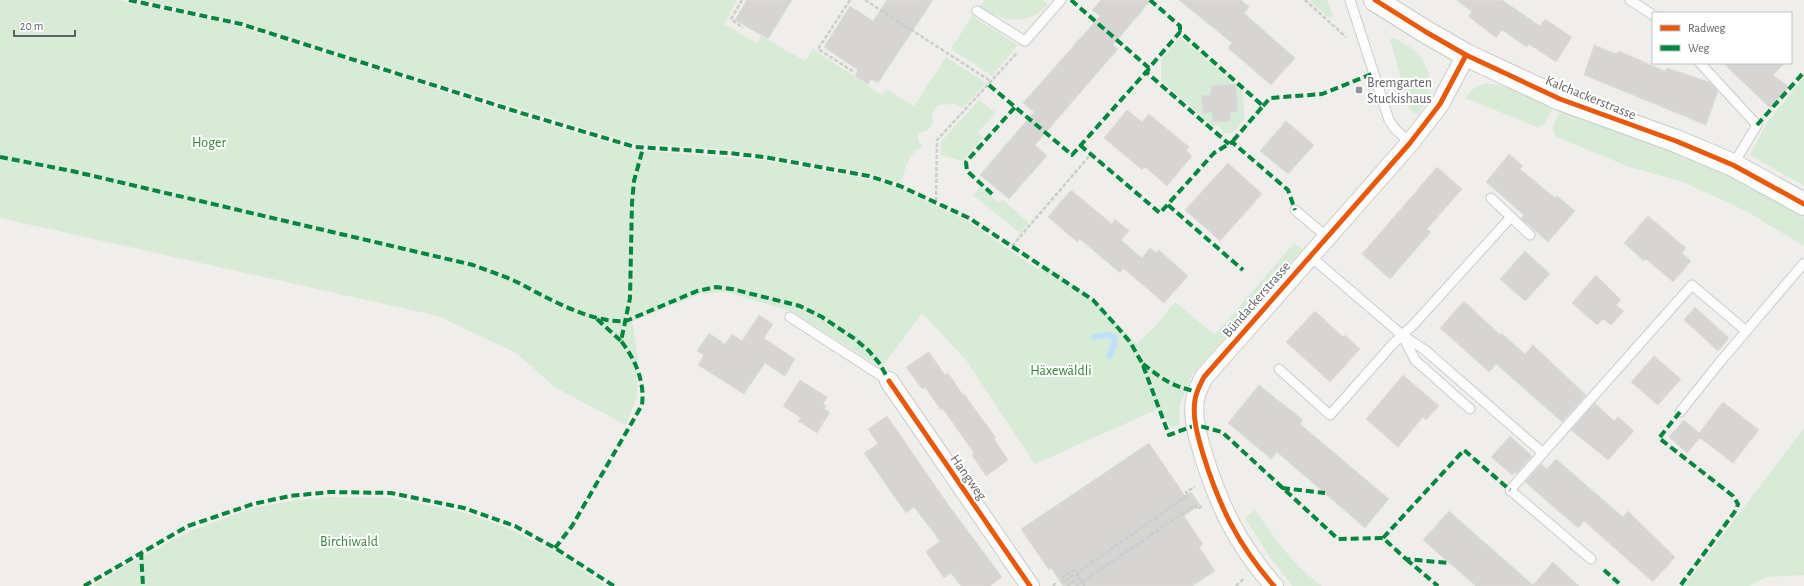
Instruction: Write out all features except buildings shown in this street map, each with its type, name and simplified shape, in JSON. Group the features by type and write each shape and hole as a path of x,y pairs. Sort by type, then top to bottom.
{"street":[{"name":"Kalchackerstrasse","path":"1375,0 1466,55 1560,100 1676,141 1733,165 1804,204"},
{"name":"Bündackerstrasse","path":"1274,586 1256,565 1236,536 1217,496 1199,442 1194,412 1195,400 1204,377 1309,255 1410,143 1440,104 1466,55"},
{"name":"Hangweg","path":"889,381 1030,586"}],"lane":[{"path":"977,11 1025,41 1061,0"},
{"path":"1350,0 1389,120 1395,129 1410,143"},
{"path":"1630,0 1652,14"},
{"path":"1701,64 1756,125 1733,165"},
{"path":"1491,198 1530,235"},
{"path":"1295,210 1326,236"},
{"path":"1278,369 1330,415 1391,346 1415,323 1511,217"},
{"path":"1309,255 1402,335 1425,350 1543,453"},
{"path":"1680,412 1804,263"},
{"path":"1591,559 1510,490 1692,285 1746,331"},
{"name":"Hangweg","path":"790,317 889,381"},
{"path":"1402,335 1415,360 1470,408"}],"path":[{"path":"742,0 731,19 744,28"},
{"path":"850,0 818,49 854,72"},
{"path":"865,0 992,82"},
{"path":"1305,0 1369,57"},
{"path":"936,201 937,140 992,82 1021,48 1025,41"},
{"path":"1012,246 1091,154"},
{"path":"1083,586 1084,585 1076,574 1074,570 1061,578 1064,582 1070,577 1076,573 1083,569 1177,503"},
{"path":"1076,586 1183,514"},
{"path":"1067,586 1079,578"},
{"path":"1053,586 1055,584 1056,586"}],"green space":[{"name":"Hoger","path":"0,0 116,0 240,26 517,115 634,150 763,160 869,179 900,188 967,221 1038,270 1043,263 1094,299 1137,344 1157,324 1175,302 1215,335 1294,243 1302,249 1192,375 1180,404 1179,425 1172,428 1158,409 1035,464 966,360 922,313 881,368 793,312 727,292 701,294 632,321 638,357 637,397 626,425 556,388 516,353 438,316 0,218"},
{"path":"142,0 737,0 724,24 757,43 761,36 805,61 813,49 882,95 886,89 914,106 946,57 986,83 963,108 955,104 938,105 932,114 933,124 927,131 921,132 918,135 919,142 923,146 910,158 901,184 870,173 764,155 729,150 635,144 220,17"},
{"path":"984,0 1043,0 1048,4 1032,16 1015,20 1006,19 980,7"},
{"path":"1309,0 1327,0 1333,17 1329,18"},
{"path":"972,16 1018,45 992,76 951,49"},
{"path":"1180,37 1242,90 1245,118 1232,133 1223,133 1223,130 1219,126 1213,126 1161,80 1161,60"},
{"path":"1395,38 1416,52 1422,59 1429,74 1430,82 1427,98 1418,113 1410,111 1390,39"},
{"path":"1804,77 1804,186 1750,155 1766,124"},
{"path":"1483,84 1500,85 1510,88 1553,107 1549,117 1543,125 1537,127 1465,98 1473,89"},
{"path":"979,100 996,113 978,132 984,137 963,161 940,155 941,142"},
{"path":"1561,110 1655,144 1686,157 1746,184 1775,200 1804,217 1804,246 1748,212 1683,182 1627,166 1557,137 1554,134 1553,127"},
{"path":"981,187 999,203 1003,200 1029,223 1020,233 973,195"},
{"path":"1804,428 1804,575 1767,577 1749,586 1684,586"},
{"name":"Birchiwald","path":"329,497 391,498 462,512 505,527 557,552 606,586 93,586 132,562 190,531 256,507"},
{"path":"1255,510 1293,561 1322,586 1292,586 1269,556 1245,518"}],"waterway":[{"path":"1094,337 1106,335 1114,337 1114,343 1110,356"}],"marked path":[{"path":"129,0 241,24 518,112 635,147 729,153 764,157 869,176 900,186 969,218 1093,300 1130,342 1142,363 1169,435 1196,425 1222,432 1338,539 1383,538 1406,559 1449,563"},
{"path":"1071,0 1149,68 1180,32 1263,106 1232,142"},
{"path":"1150,0 1180,26 1180,32"},
{"path":"1149,69 1146,72 1229,144"},
{"path":"989,85 1072,155 1146,72"},
{"path":"1757,125 1804,72"},
{"path":"1263,106 1270,98 1322,94 1374,73"},
{"path":"992,194 967,171 966,162 1016,106"},
{"path":"1080,145 1160,213 1214,153 1232,142 1288,190 1295,210"},
{"path":"555,548 572,526 642,405 642,387 638,371 631,355 621,341 630,298 632,203 634,181 643,148"},
{"path":"0,157 72,171 473,265 514,280 571,309 600,319 626,321 697,291 716,287 732,289 800,306 822,317 855,339 869,351 880,364 889,381"},
{"path":"1168,205 1243,270"},
{"path":"597,319 621,341"},
{"path":"1143,364 1168,382 1197,392"},
{"path":"1680,412 1659,438 1733,496 1738,504 1736,510 1680,586"},
{"path":"1383,538 1464,450 1510,490"},
{"path":"1282,488 1325,493"},
{"path":"84,586 188,526 253,504 290,496 330,492 391,493 464,508 515,526 555,548 614,586"},
{"path":"141,552 143,586"},
{"path":"1406,559 1438,586"},
{"path":"1604,570 1622,586"}],"cycle path":[{"path":"1375,0 1466,55 1560,99 1676,141 1733,165 1804,204"},
{"path":"1274,586 1261,571 1240,540 1216,491 1203,454 1196,427 1194,407 1197,391 1204,377 1410,143 1440,104 1466,55"},
{"path":"889,381 1030,586"}],"place":[{"name":"Bremgarten Stuckishaus","path":"1359,90"}],"park label":[{"name":"Häxewäldli","path":"1061,370"}]}
